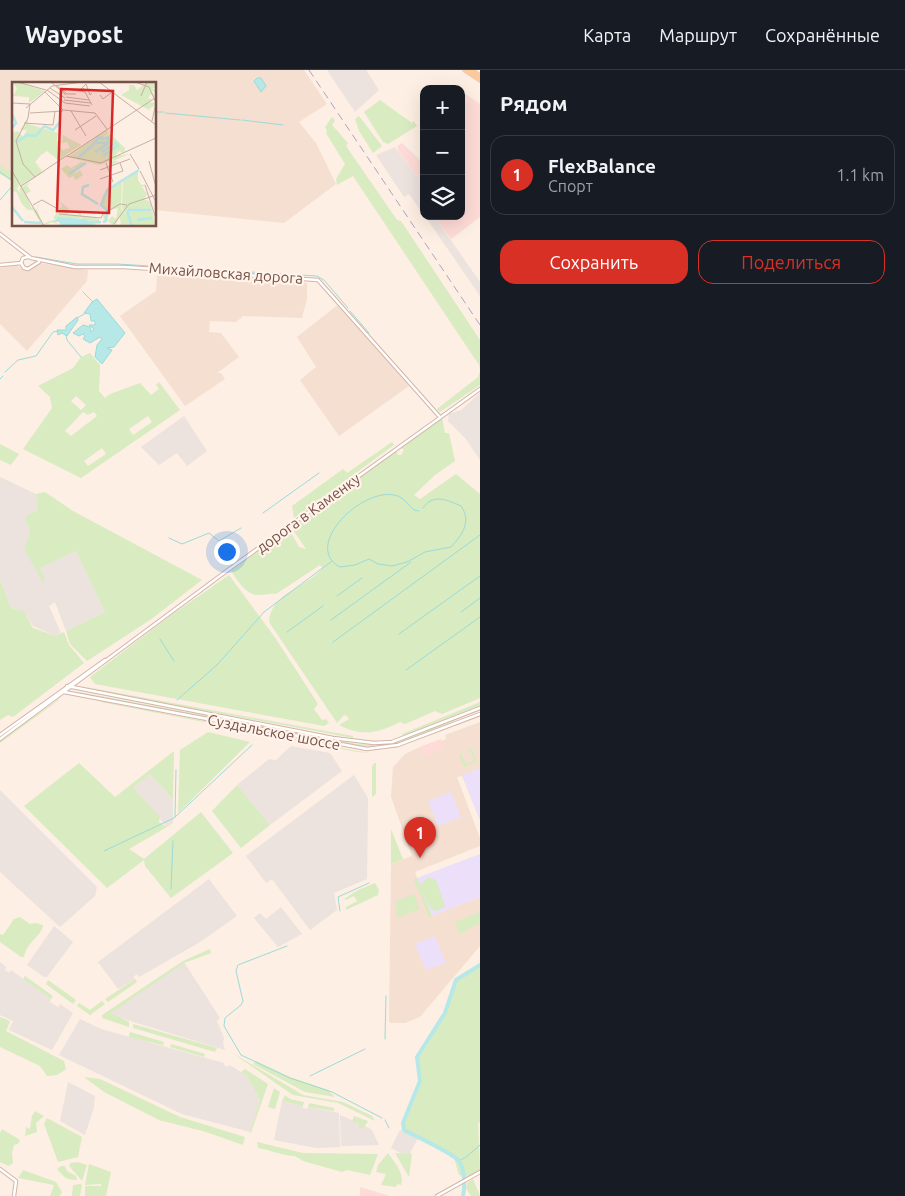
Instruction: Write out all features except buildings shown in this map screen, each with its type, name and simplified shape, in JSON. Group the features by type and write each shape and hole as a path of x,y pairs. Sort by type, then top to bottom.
{"main road":[{"path":"466,70 480,80"},
{"path":"471,70 480,76"}],"street":[{"name":"Михайловская дорога","path":"0,234 29,258 88,268 124,267 318,280 439,416"},
{"path":"0,264 22,261 29,258 33,264 26,269 22,261 21,252"},
{"name":"Михайловская дорога","path":"33,264 42,261"},
{"name":"дорога в Каменку","path":"0,735 64,690 72,687 439,416 480,389"},
{"name":"дорога в Каменку","path":"0,739 67,686 112,656"},
{"name":"Суздальское шоссе","path":"67,686 333,738 374,743 402,739 480,708"},
{"name":"Суздальское шоссе","path":"64,690 374,749 410,742 480,714"},
{"path":"0,1170 12,1176 16,1181 16,1196"},
{"path":"437,1196 480,1172"}],"shaded area":[{"path":"0,70 304,70 327,104 299,122 316,143 336,184 284,223 156,210 156,82 12,82 12,178 0,169"},
{"path":"327,70 366,70 379,90 355,112"},
{"path":"465,94 480,104 480,217 451,239 437,220 465,220"},
{"path":"402,143 420,160 420,180 398,150 397,146"},
{"path":"395,147 420,181 420,209 409,194 404,197 376,155"},
{"path":"428,220 437,220 480,282 480,296"},
{"path":"39,263 88,270 87,281 27,351 0,324 0,268 17,265 25,270 30,270"},
{"path":"157,274 307,283 307,299 302,318 243,316 236,322 210,321 209,332 221,333 239,357 217,373 221,373 225,379 185,406 120,316 156,291"},
{"path":"339,304 409,386 339,436 300,380 316,367 297,337"},
{"path":"480,393 480,460 466,439 448,421 449,414 461,410"},
{"path":"184,416 207,451 187,466 177,453 159,465 141,447"},
{"path":"0,477 36,494 38,510 24,517 30,530 24,549 40,568 76,551 105,612 66,631 55,602 49,606 61,633 55,636 33,626 24,611 11,608 0,579"},
{"path":"480,722 480,820 462,776 457,777 480,838 480,846 415,872 432,916 480,897 480,946 420,1017 405,1023 391,1023 389,1022 391,864 412,856 391,797 393,767 405,754 420,747 424,756 444,748 442,741 446,739 445,735"},
{"path":"441,739 445,748 424,756 420,747"},
{"path":"291,746 330,753 342,771 270,825 237,785 269,759 276,760"},
{"path":"480,768 480,820 462,775"},
{"path":"150,774 173,799 173,823 167,827 133,788"},
{"path":"354,775 368,798 367,879 334,893 337,910 310,930 272,879 266,883 246,856"},
{"path":"0,790 97,887 95,896 60,927 0,872"},
{"path":"451,792 461,817 438,826 428,801"},
{"path":"480,854 480,897 432,916 417,878"},
{"path":"209,879 237,916 200,942 139,977 137,974 133,977 135,979 118,989 98,962"},
{"path":"281,907 302,934 278,947 254,918 260,913 266,919"},
{"path":"54,926 73,942 47,977 44,977 27,965"},
{"path":"435,936 446,963 426,970 415,944"},
{"path":"0,962 6,967 5,970 9,973 11,970 51,999 50,1002 58,1007 60,1004 73,1013 52,1050 9,1030 13,1021 0,1015"},
{"path":"184,962 220,1018 217,1021 224,1038 225,1050 107,1014"},
{"path":"80,1019 101,1029 224,1063 225,1066 233,1067 247,1076 260,1100 250,1132 182,1114 59,1055"},
{"path":"68,1082 95,1096 94,1107 85,1135 60,1121"},
{"path":"282,1101 303,1106 303,1108 307,1109 308,1107 339,1113 340,1147 316,1148 274,1140"},
{"path":"340,1115 359,1123 364,1128 365,1126 372,1130 379,1145 341,1146"},
{"path":"400,1130 418,1138 408,1157 391,1148"},
{"path":"360,1187 390,1196 360,1196"}],"green space":[{"path":"380,100 412,123 414,121 417,126 388,144 383,142 364,112"},
{"path":"359,116 382,146 373,153 359,131 355,119"},
{"path":"332,117 335,120 332,125 348,143 346,146 397,220 401,221 480,340 480,370 479,365 353,176 337,185 336,179 345,164 326,133 325,127"},
{"path":"0,165 12,174 12,181 0,174"},
{"path":"90,353 100,365 99,391 105,398 110,394 140,383 151,395 159,389 156,385 159,382 180,410 81,478 23,449 52,408 50,397 38,386 73,368 81,357","holes":["76,396 86,405 81,410 71,401","83,412 88,415 94,412 97,416 71,436 65,431","148,416 152,422 133,435 129,429","102,448 106,454 88,466 84,461"]},
{"path":"480,371 480,385 440,412 437,409 478,377"},
{"path":"442,417 445,433 449,433 455,461 435,475 414,495 420,499 456,474 480,494 480,698 442,714 435,711 405,724 400,722 377,731 362,732 347,729 339,725 349,719 347,716 344,715 337,723 269,622 271,612 282,597 316,575 323,568 320,565 276,594 259,595 246,590 231,571 289,529 299,547 306,549 291,527 396,450 398,455 401,455 404,450 400,447"},
{"path":"392,442 394,445 294,518 292,506 343,469 347,473"},
{"path":"0,444 19,454 11,465 0,460"},
{"path":"45,492 73,511 202,580 150,620 87,661 70,644 66,631 105,612 76,551 40,568 45,580 42,581 24,549 30,530 24,517 38,510 36,494"},
{"path":"229,575 276,639 318,704 314,709 322,720 326,719 329,723 324,726 95,684 90,677 170,616"},
{"path":"0,579 11,608 24,611 33,628 55,636 64,632 69,645 84,663 13,717 8,715 0,720"},
{"path":"86,687 353,736 353,738 114,694"},
{"path":"77,693 357,744 374,745 374,747 357,746"},
{"path":"59,700 0,743 0,741"},
{"path":"101,701 357,751 373,753 357,752"},
{"path":"480,702 480,706 403,736 402,734"},
{"path":"480,710 402,743 393,745 393,743"},
{"path":"208,732 250,742 178,813 180,750"},
{"path":"472,748 477,762 464,767 459,755 464,753 462,755 466,764 474,761 470,751 466,751"},
{"path":"174,751 173,799 150,774 133,788 160,817 159,822 167,827 129,849 144,859 201,812 233,853 171,898 145,866 144,860 107,888 24,806 79,763 115,797"},
{"path":"376,763 376,794 372,797 372,767"},
{"path":"237,785 270,825 241,848 212,811"},
{"path":"391,829 403,859 391,864"},
{"path":"428,877 436,880 445,906 437,911 431,909 422,891 432,916 429,917 414,880 417,878 420,885"},
{"path":"375,883 379,890 378,895 346,910 346,907 357,901 354,896 346,900 344,899 358,890"},
{"path":"414,894 420,909 397,918 396,901"},
{"path":"480,912 480,923 459,934 455,922"},
{"path":"20,917 30,924 43,925 28,947 24,957 21,957 0,942 0,934 3,935 14,919"},
{"path":"210,949 211,953 184,963 111,1013 129,1022 129,1027 102,1018 102,1015 183,961"},
{"path":"480,966 480,1122 478,1123 480,1170 467,1177 459,1175 454,1158 404,1130 422,1081 418,1059 446,1014 456,981"},
{"path":"25,976 53,996 51,999 23,979"},
{"path":"135,979 137,982 108,1002 105,999"},
{"path":"48,980 76,1000 73,1004 46,984"},
{"path":"102,1001 105,1004 90,1015 77,1006 79,1003 90,1010"},
{"path":"0,1017 10,1021 6,1031 64,1061 66,1069 57,1075 47,1076 40,1066 0,1047"},
{"path":"133,1024 217,1048 215,1052 133,1028"},
{"path":"130,1032 164,1042 163,1047 162,1045 129,1037"},
{"path":"171,1044 205,1054 204,1057 170,1047"},
{"path":"231,1052 303,1095 343,1102 372,1116 375,1121 338,1103 293,1095"},
{"path":"256,1061 290,1077 328,1090 335,1097 305,1092 253,1064"},
{"path":"245,1069 268,1084 251,1133 260,1100 247,1076 241,1072"},
{"path":"84,1077 100,1079 180,1117 245,1137 243,1145 203,1131 159,1120 104,1092"},
{"path":"274,1088 280,1092 275,1109 268,1107"},
{"path":"285,1095 290,1099 304,1102 303,1106 282,1101"},
{"path":"309,1103 334,1108 334,1111 308,1107"},
{"path":"35,1111 44,1116 36,1123 37,1132 25,1136 26,1127 30,1129 32,1116"},
{"path":"354,1116 368,1121 364,1128 359,1128 359,1123 352,1121"},
{"path":"47,1118 82,1137 78,1157 58,1162 44,1124"},
{"path":"2,1129 20,1140 18,1144 14,1145 12,1153 13,1163 9,1166 0,1162 0,1133"},
{"path":"257,1142 303,1153 378,1154 370,1175 347,1170 342,1172 303,1161 295,1156 258,1148"},
{"path":"408,1152 412,1154 409,1177 395,1153 407,1154"},
{"path":"388,1153 402,1176 401,1185 397,1184 396,1187 381,1185 386,1174 376,1172 378,1165"},
{"path":"78,1162 87,1165 82,1181 69,1166 70,1163"},
{"path":"89,1164 111,1172 106,1196 85,1196 85,1186 101,1186 101,1184 85,1185"},
{"path":"65,1166 67,1171 76,1176 77,1180 68,1179 64,1176 57,1169"},
{"path":"23,1170 56,1182 62,1192 60,1196 50,1196 54,1185 18,1178"},
{"path":"473,1179 480,1196 471,1196 466,1188 467,1183"},
{"path":"73,1185 82,1185 80,1196 72,1196"}],"water":[{"path":"257,78 261,78 266,86 261,92 254,81"},
{"path":"97,299 125,333 114,347 107,348 112,350 102,364 95,357 97,345 102,339 100,337 90,343 83,339 85,336 83,334 79,336 73,333 83,325 90,327 91,332 94,329 89,325 95,325 95,321 91,321 90,314 84,313 92,302"},
{"path":"77,317 78,320 67,336 62,333 58,335 57,330 66,330 66,326"}],"waterway":[{"path":"157,112 163,112"},
{"path":"165,113 240,120"},
{"path":"242,120 283,125"},
{"path":"0,172 12,181"},
{"path":"0,200 12,186"},
{"path":"36,257 77,264 117,264 317,276 324,280 348,308"},
{"path":"83,292 93,302"},
{"path":"350,311 369,333"},
{"path":"77,318 86,313"},
{"path":"5,372 18,360 36,356 53,332 58,331"},
{"path":"66,335 67,340 81,357"},
{"path":"0,379 3,376"},
{"path":"263,513 319,473"},
{"path":"419,511 414,510 400,497 386,495 371,498 343,518 333,531 328,545 330,557 340,567 355,565 369,559 378,564 392,566 407,562 425,552 451,547 459,538 466,523 466,517 461,506 436,499 427,503 423,508"},
{"path":"169,538 182,544 209,533 219,541 241,528"},
{"path":"333,642 480,535"},
{"path":"177,700 217,665 264,612 332,561"},
{"path":"331,620 411,562"},
{"path":"399,634 480,576"},
{"path":"337,596 362,578"},
{"path":"461,612 480,598"},
{"path":"287,632 323,606"},
{"path":"406,670 480,617"},
{"path":"160,639 174,661"},
{"path":"104,851 174,818 252,745"},
{"path":"175,817 176,770"},
{"path":"171,889 173,841"},
{"path":"340,911 338,897 369,883"},
{"path":"287,946 238,965 236,971 243,1001 241,1005 225,1018 224,1026 241,1055 290,1078 332,1092 382,1118"},
{"path":"463,1196 464,1178 459,1161 442,1149 404,1130 403,1123 420,1081 417,1057 445,1013 456,980 480,965"},
{"path":"385,1039 386,996"},
{"path":"310,1076 365,1049"},
{"path":"385,1120 389,1128"},
{"path":"465,1158 480,1145"},
{"path":"459,1161 464,1158"}],"railway":[{"path":"309,70 480,325"}],"place":[{"name":"FlexBalance","path":"420,858"}]}
